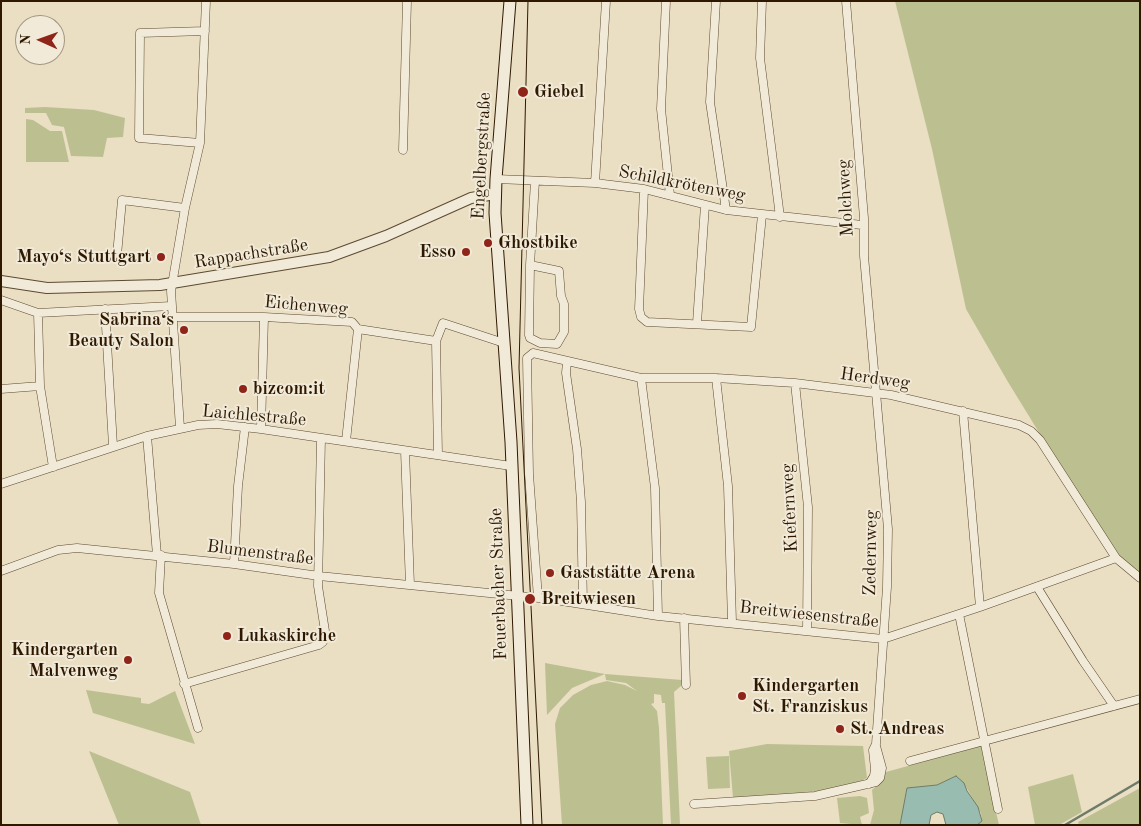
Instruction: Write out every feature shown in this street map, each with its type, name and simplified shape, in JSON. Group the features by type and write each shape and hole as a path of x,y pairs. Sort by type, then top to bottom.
{"main road":[{"name":"Engelbergstraße","path":"504,343 495,194 510,1"},
{"name":"Feuerbacher Straße","path":"504,343 518,596 527,825"}],"street":[{"path":"180,428 171,317 172,283 185,208 200,143 206,1"},
{"path":"402,150 407,1"},
{"path":"595,184 606,1"},
{"path":"666,1 662,109 670,195"},
{"path":"716,1 710,102 712,128 726,210"},
{"path":"762,1 760,58 780,217"},
{"name":"Molchweg","path":"846,1 864,218 862,225 875,393"},
{"path":"200,143 140,138 140,33 204,31"},
{"name":"Schildkrötenweg","path":"496,179 595,184 644,189 726,210 862,225"},
{"path":"530,265 560,271 560,296 564,304 564,332 562,340 557,344 540,343 528,335 530,265 535,181"},
{"path":"644,189 640,314 644,320 653,323 697,323 751,327 762,215"},
{"name":"Rappachstraße","path":"1,281 47,288 172,283 329,257 386,236 471,198 495,194"},
{"path":"118,255 122,200 185,208"},
{"path":"697,323 705,205"},
{"path":"1,300 38,313 171,306"},
{"path":"105,309 113,446"},
{"path":"38,313 40,386 53,467"},
{"name":"Eichenweg","path":"171,317 264,317 352,322 358,329 436,341"},
{"path":"262,429 264,317"},
{"path":"438,455 436,341 443,323 504,343"},
{"path":"346,441 358,329"},
{"name":"Herdweg","path":"531,354 641,378 716,378 795,383 875,393 1005,421 1031,431 1040,440 1116,558 1140,578"},
{"name":"Feuerbacher Straße","path":"531,354 527,358 529,474 538,598"},
{"path":"567,362 566,373 577,449 581,502 583,604"},
{"path":"641,378 655,488 658,616"},
{"path":"716,378 728,486 732,622"},
{"name":"Kiefernweg","path":"795,383 794,390 808,507 807,631"},
{"path":"1,388 40,386"},
{"name":"Zedernweg","path":"694,804 815,796 868,784 874,776 873,750 876,744 888,529 887,494 875,393"},
{"path":"963,411 980,607"},
{"name":"Laichlestraße","path":"1,484 147,436 180,428 217,424 510,466"},
{"path":"234,564 238,486 245,427"},
{"path":"147,436 159,555 159,593 198,728"},
{"path":"184,684 319,645 323,642 325,631 319,604 321,438"},
{"path":"405,450 410,585"},
{"name":"Blumenstraße","path":"1,571 40,556 77,548 159,555 319,576 518,596"},
{"name":"Breitwiesenstraße","path":"518,596 658,616 732,622 883,639 980,607 1116,558"},
{"path":"1037,586 1083,661 1114,706"},
{"path":"959,614 998,809"},
{"path":"684,618 686,685"},
{"path":"910,761 1140,698"}],"green space":[{"path":"895,1 1140,1 1140,573 1116,553 1083,504 1008,382 966,309 932,149"},
{"path":"45,107 94,110 125,118 123,137 107,138 103,157 71,156 64,127 52,125 46,113 25,113 25,108"},
{"path":"26,119 33,120 50,131 62,131 69,162 26,162"},
{"path":"545,663 605,674 572,688 547,715"},
{"path":"605,674 682,680 681,686 674,692 680,825 671,825 665,703 662,703 661,695 654,694 654,703 651,704 657,711 659,728 663,825 562,825 555,724 560,708 573,695 591,685 607,681 625,685 637,691 626,683 606,680"},
{"path":"86,690 141,698 141,703 149,704 175,691 195,744 93,713"},
{"path":"767,744 863,746 867,778 855,784 833,789 788,795 733,798 729,751"},
{"path":"981,746 999,825 977,825 982,821 981,813 966,787 956,776 937,785 907,788 900,825 870,825 874,810 872,790 881,782 886,772"},
{"path":"89,751 190,792 201,825 119,825"},
{"path":"729,756 730,788 708,789 706,757"},
{"path":"1073,774 1082,812 1059,825 1035,825 1028,787"},
{"path":"1140,788 1140,825 1079,825 1078,822"},
{"path":"860,796 867,798 869,813 860,817 862,825 840,823 837,798"}],"water":[{"path":"956,776 964,783 978,807 982,821 977,825 946,825 943,814 937,812 931,815 929,825 900,825 907,788 937,785"}],"waterway":[{"path":"1065,825 1140,781"}],"tram line":[{"path":"528,1 519,368 542,825"}],"place":[{"name":"Giebel","path":"523,92"},
{"name":"Ghostbike","path":"488,243"},
{"name":"Esso","path":"466,252"},
{"name":"Mayo‘s Stuttgart","path":"161,257"},
{"name":"Sabrina‘s Beauty Salon","path":"184,330"},
{"name":"bizcom:it","path":"243,389"},
{"name":"Gaststätte Arena","path":"550,573"},
{"name":"Breitwiesen","path":"530,599"},
{"name":"Lukaskirche","path":"227,636"},
{"name":"Kindergarten Malvenweg","path":"128,660"},
{"name":"Kindergarten St. Franziskus","path":"742,696"},
{"name":"St. Andreas","path":"840,729"}]}
